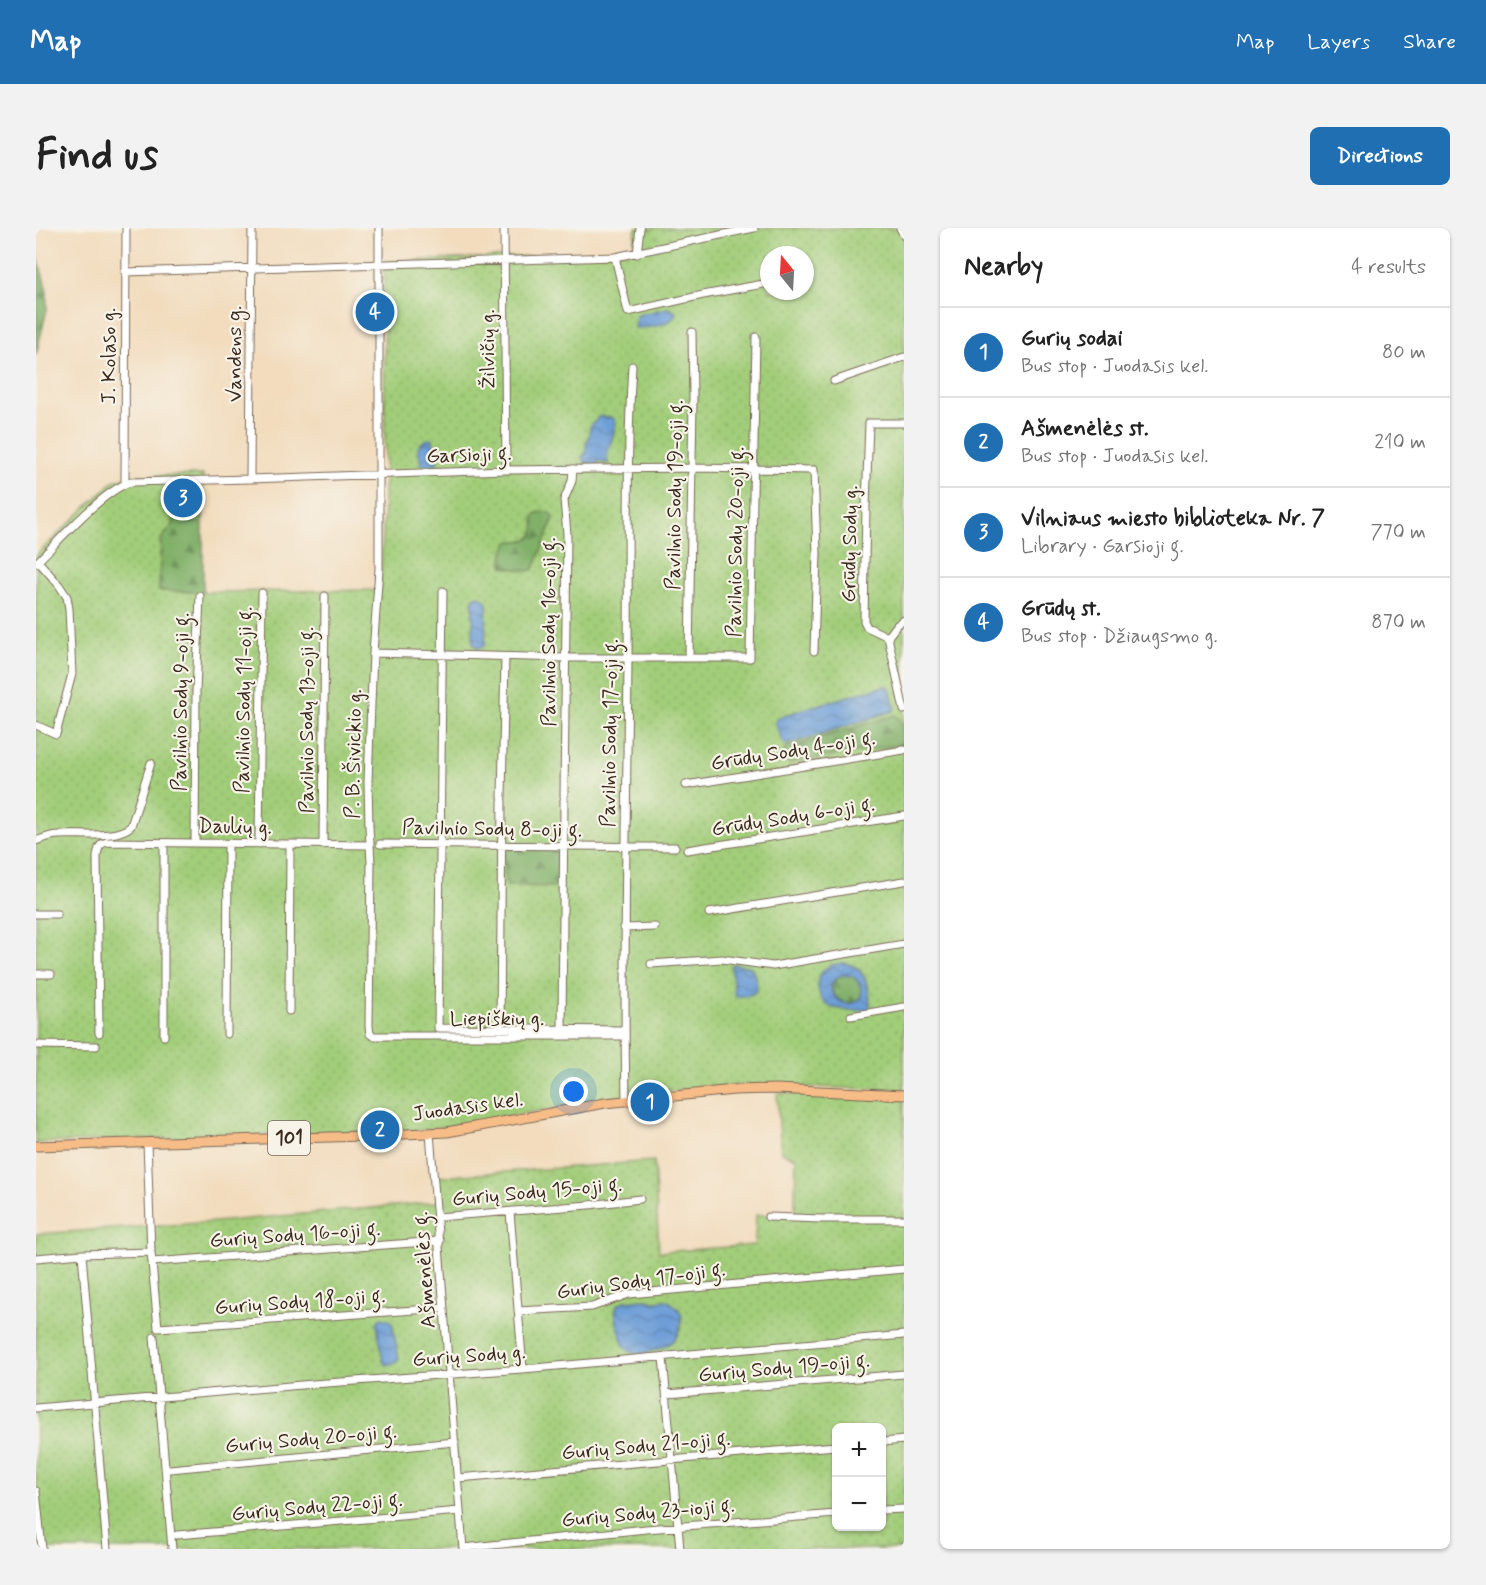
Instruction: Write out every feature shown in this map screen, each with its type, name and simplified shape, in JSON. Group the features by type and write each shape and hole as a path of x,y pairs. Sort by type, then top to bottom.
{"main road":[{"name":"Juodasis kel.","path":"36,1146 430,1133 605,1103 752,1089 904,1095"}],"street":[{"name":"J. Kolaso g.","path":"125,483 126,228"},
{"name":"Vandens g.","path":"250,479 252,228"},
{"name":"P. B. Šivickio g.","path":"370,1034 371,863 368,782 379,569 379,228"},
{"name":"Žilvičių g.","path":"504,228 506,470"},
{"path":"637,254 640,228"},
{"path":"125,272 615,257 754,228"},
{"path":"900,228 904,236"},
{"path":"615,257 628,312 760,285"},
{"name":"Pavilnio Sodų 19-oji g.","path":"689,658 692,332"},
{"name":"Pavilnio Sodų 20-oji g.","path":"373,653 566,658 750,658 756,337"},
{"path":"834,381 904,357"},
{"name":"Pavilnio Sodų 17-oji g.","path":"626,1101 624,928 632,366"},
{"name":"Grūdų Sodų g.","path":"888,637 867,627 864,621 869,423 904,423"},
{"name":"Garsioji g.","path":"125,483 506,470 692,468 814,471 817,553 814,651"},
{"name":"Pavilnio Sodų 16-oji g.","path":"562,1030 567,534 564,500 572,481 573,469"},
{"path":"36,725 56,734 72,674 67,597 37,562 98,503 125,483"},
{"path":"443,591 438,1028 624,1033"},
{"name":"Pavilnio Sodų 11-oji g.","path":"259,844 262,593"},
{"name":"Pavilnio Sodų 9-oji g.","path":"195,843 196,692 200,596"},
{"name":"Pavilnio Sodų 13-oji g.","path":"323,845 325,596"},
{"path":"904,620 888,637 902,688 904,710"},
{"path":"500,1029 505,657"},
{"name":"Grūdų Sodų 4-oji g.","path":"686,785 904,750"},
{"path":"36,841 58,835 108,834 126,831 131,826 152,763"},
{"name":"Grūdų Sodų 6-oji g.","path":"687,850 904,816"},
{"name":"Daulių g.","path":"99,1033 97,857 101,844 108,842 369,845"},
{"path":"164,843 164,1036"},
{"path":"226,1034 228,844"},
{"path":"289,1011 290,844"},
{"name":"Pavilnio Sodų 8-oji g.","path":"380,844 675,847"},
{"path":"709,913 904,881"},
{"path":"36,914 57,914"},
{"path":"624,928 655,927"},
{"path":"651,963 722,959 773,966 904,944"},
{"path":"36,974 51,974"},
{"path":"851,1016 904,1007"},
{"name":"Liepiškių g.","path":"370,1034 373,1036 624,1033"},
{"path":"36,1045 96,1046"},
{"name":"Ašmenėlės g.","path":"430,1133 463,1548"},
{"path":"147,1142 152,1262"},
{"name":"Gurių Sodų 15-oji g.","path":"437,1217 640,1199"},
{"path":"510,1212 523,1369"},
{"path":"768,1217 904,1219"},
{"name":"Gurių Sodų 16-oji g.","path":"152,1262 440,1241"},
{"path":"36,1257 151,1252"},
{"path":"82,1254 107,1549"},
{"name":"Gurių Sodų 18-oji g.","path":"152,1262 158,1328 444,1308"},
{"name":"Gurių Sodų 17-oji g.","path":"518,1311 592,1307 629,1294 904,1269"},
{"name":"Gurių Sodų g.","path":"36,1408 313,1384 523,1369 904,1335"},
{"path":"154,1337 172,1549"},
{"path":"663,1357 680,1549"},
{"name":"Gurių Sodų 19-oji g.","path":"667,1394 904,1374"},
{"path":"886,1442 904,1440"},
{"name":"Gurių Sodų 20-oji g.","path":"170,1469 455,1442"},
{"name":"Gurių Sodų 21-oji g.","path":"458,1478 832,1446"},
{"path":"36,1491 42,1549"},
{"path":"886,1510 904,1509"},
{"name":"Gurių Sodų 22-oji g.","path":"177,1535 460,1511"},
{"name":"Gurių Sodų 23-ioji g.","path":"463,1548 579,1535 832,1514"}],"green space":[{"path":"636,228 904,228 904,1090 748,1085 633,1094 450,1127 421,1130 36,1143 36,555 114,481 129,476 203,475 203,505 177,507 175,519 165,534 160,591 381,590 385,469 384,262 626,252 634,245","holes":["888,686 817,734 787,745 779,718"]},
{"path":"36,251 47,291 47,309 36,355"},
{"path":"181,505 203,505 203,592 159,591 161,539 173,525 177,508"},
{"path":"549,512 553,520 534,569 528,571 504,567 506,546 509,542 529,539 533,535 534,516"},
{"path":"895,715 902,724 904,744 790,763 786,761 784,751 787,748"},
{"path":"507,848 559,849 561,852 560,887 507,886 504,850"},
{"path":"843,975 852,976 857,980 861,992 858,1001 845,1003 834,995 832,984 835,979"},
{"path":"777,1093 904,1099 904,1549 36,1549 36,1234 215,1222 438,1202 437,1177 654,1161 659,1252 755,1245 756,1215 795,1214 796,1158 781,1152"}],"water":[{"path":"668,308 675,311 676,316 672,319 657,326 635,328 638,315"},
{"path":"601,416 613,418 616,422 607,459 608,464 602,462 586,464 582,456 586,454 590,427"},
{"path":"433,439 435,455 438,458 437,463 421,465 418,447 425,440"},
{"path":"479,596 487,604 485,645 477,648 473,643 473,599"},
{"path":"884,686 890,689 895,708 893,711 787,745 782,741 775,722 779,718"},
{"path":"842,963 856,968 865,979 870,1009 850,1010 831,1007 820,996 818,985 824,970","holes":["844,975 852,976 859,984 861,996 858,1001 845,1003 834,996 832,984 835,979"]},
{"path":"734,964 751,967 755,976 757,990 755,992 747,996 735,996 731,966"},
{"path":"646,1299 668,1301 679,1309 681,1322 677,1335 671,1343 641,1354 628,1350 623,1344 616,1318 616,1308 625,1301"},
{"path":"381,1318 392,1323 399,1359 396,1363 386,1365 383,1361 377,1324"}],"place":[{"name":"Grūdų st.","path":"375,312"},
{"name":"Vilniaus miesto biblioteka Nr. 7","path":"183,498"},
{"name":"Gurių sodai","path":"650,1102"},
{"name":"Ašmenėlės st.","path":"380,1130"}]}
